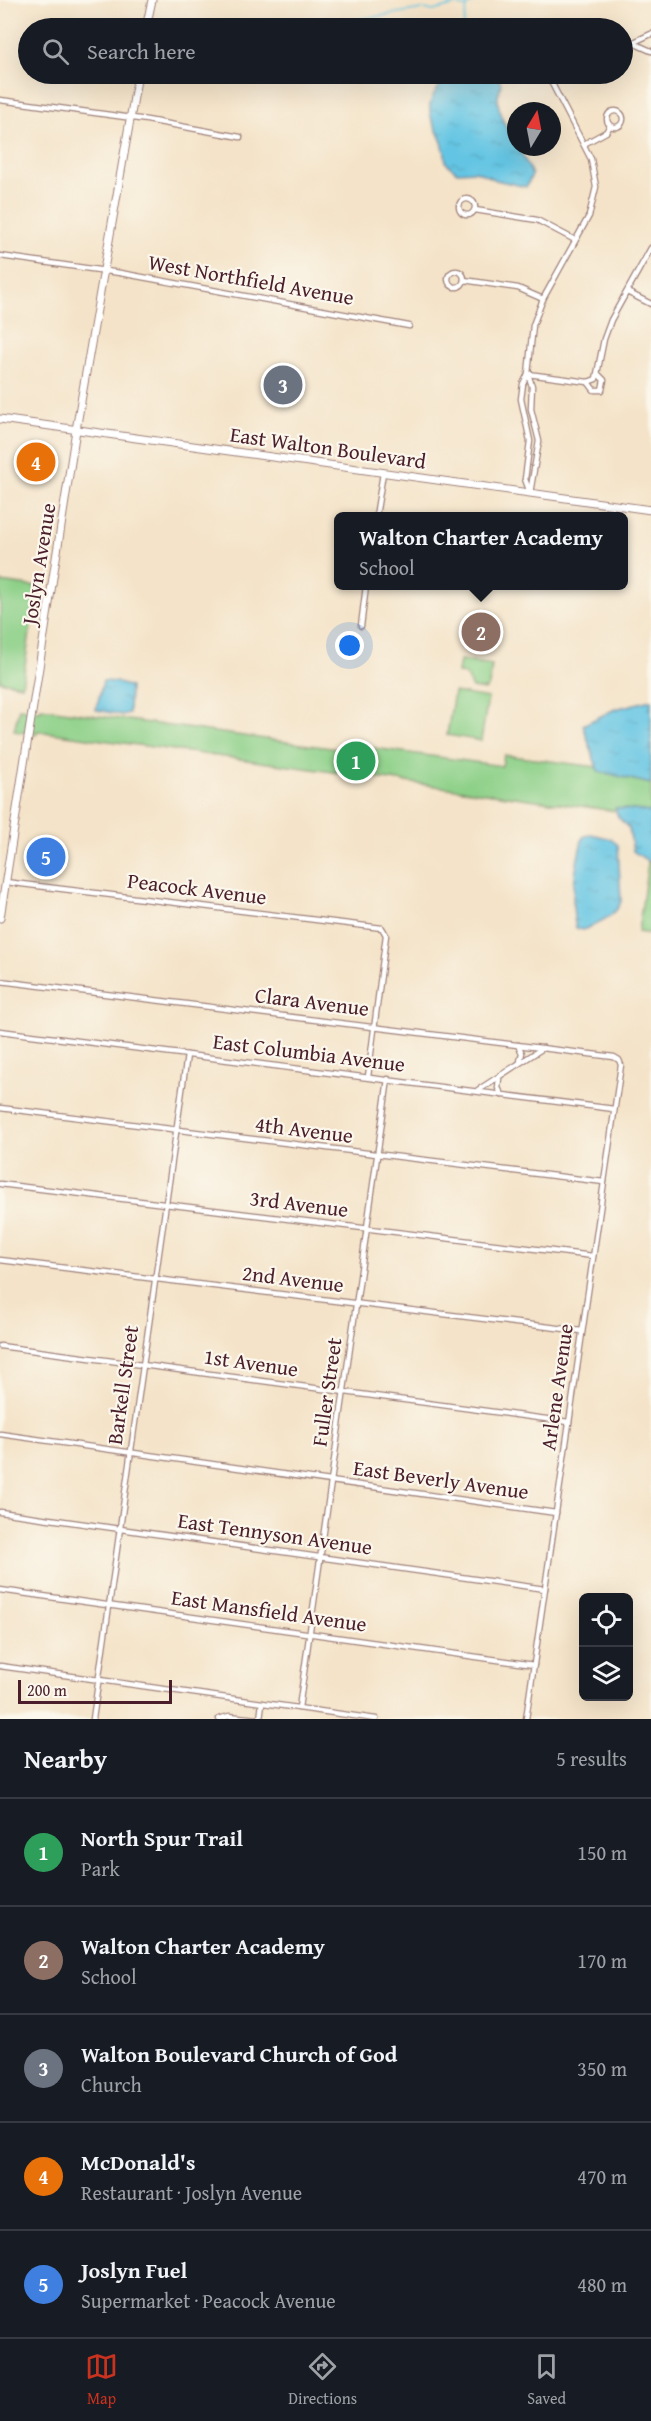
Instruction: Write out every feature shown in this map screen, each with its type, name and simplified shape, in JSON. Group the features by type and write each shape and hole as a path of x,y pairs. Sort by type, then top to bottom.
{"main road":[{"path":"149,18 152,0"},
{"name":"Joslyn Avenue","path":"0,918 76,430 136,84"},
{"name":"East Walton Boulevard","path":"0,419 651,510"}],"street":[{"path":"634,42 651,34"},
{"path":"634,42 651,51"},
{"path":"531,493 525,479 530,450 521,403 523,384 528,374 532,325 543,299 591,210 595,193 593,164 552,84"},
{"path":"0,100 130,117 240,137"},
{"path":"584,144 606,132 610,126"},
{"path":"475,210 537,220 575,240"},
{"path":"528,374 588,382 595,380 604,339 651,248"},
{"name":"West Northfield Avenue","path":"0,256 103,270 409,326"},
{"path":"464,280 518,288 543,299"},
{"path":"627,292 651,304"},
{"path":"528,374 532,386 531,406 539,435 539,452 531,493"},
{"path":"588,382 594,390 602,390 604,380 598,374"},
{"path":"530,450 539,452"},
{"path":"377,512 383,473"},
{"path":"361,626 365,590"},
{"name":"Peacock Avenue","path":"5,882 384,930 386,935 375,1026"},
{"name":"Clara Avenue","path":"0,981 516,1043 615,1057 619,1060"},
{"path":"368,1077 375,1026"},
{"name":"East Columbia Avenue","path":"0,1031 614,1109"},
{"path":"516,1043 522,1051 520,1061"},
{"path":"476,1091 543,1048"},
{"name":"Barkell Street","path":"93,1719 187,1055"},
{"name":"Arlene Avenue","path":"526,1719 604,1182 619,1060"},
{"path":"499,1078 498,1088 503,1096"},
{"name":"Fuller Street","path":"299,1708 388,1080"},
{"name":"4th Avenue","path":"0,1108 604,1182"},
{"name":"3rd Avenue","path":"0,1184 593,1256"},
{"name":"2nd Avenue","path":"0,1260 582,1331"},
{"name":"1st Avenue","path":"0,1347 569,1422"},
{"name":"East Beverly Avenue","path":"0,1434 556,1513"},
{"name":"East Tennyson Avenue","path":"0,1512 545,1589"},
{"name":"East Mansfield Avenue","path":"0,1590 534,1665"},
{"path":"0,1666 376,1719"},
{"path":"219,1719 229,1716 258,1719 262,1703"}],"green space":[{"path":"0,582 37,587 22,685 0,681"},
{"path":"460,660 492,665 489,685 485,690 472,688 465,674 458,673"},
{"path":"454,692 488,698 481,741 447,735"},
{"path":"19,708 40,711 41,708 345,750 346,744 502,766 504,755 651,774 651,816 37,731 36,735 14,731"},
{"path":"651,842 651,934 638,932"}],"water":[{"path":"442,84 501,84 498,102 507,129 507,156 522,156 532,175 526,187 496,180 476,171 457,172 446,163 444,149 432,119 430,109 432,99"},
{"path":"103,681 116,682 130,687 129,713 122,715 96,710"},
{"path":"651,700 651,784 598,771 583,725 615,709"},
{"path":"615,808 651,812 651,863 633,851 629,828 618,817"},
{"path":"591,834 611,839 618,845 621,901 611,915 583,930 576,928 574,918 574,882 583,837"}],"waterway":[{"path":"459,6 465,7 479,0"},
{"path":"425,9 433,11 456,5"},
{"path":"465,18 467,7"},
{"path":"368,18 422,9"}],"place":[{"name":"Walton Boulevard Church of God","path":"283,385"},
{"name":"McDonald's","path":"36,462"},
{"name":"Walton Charter Academy","path":"481,632"},
{"name":"North Spur Trail","path":"356,761"},
{"name":"Joslyn Fuel","path":"46,857"}]}
